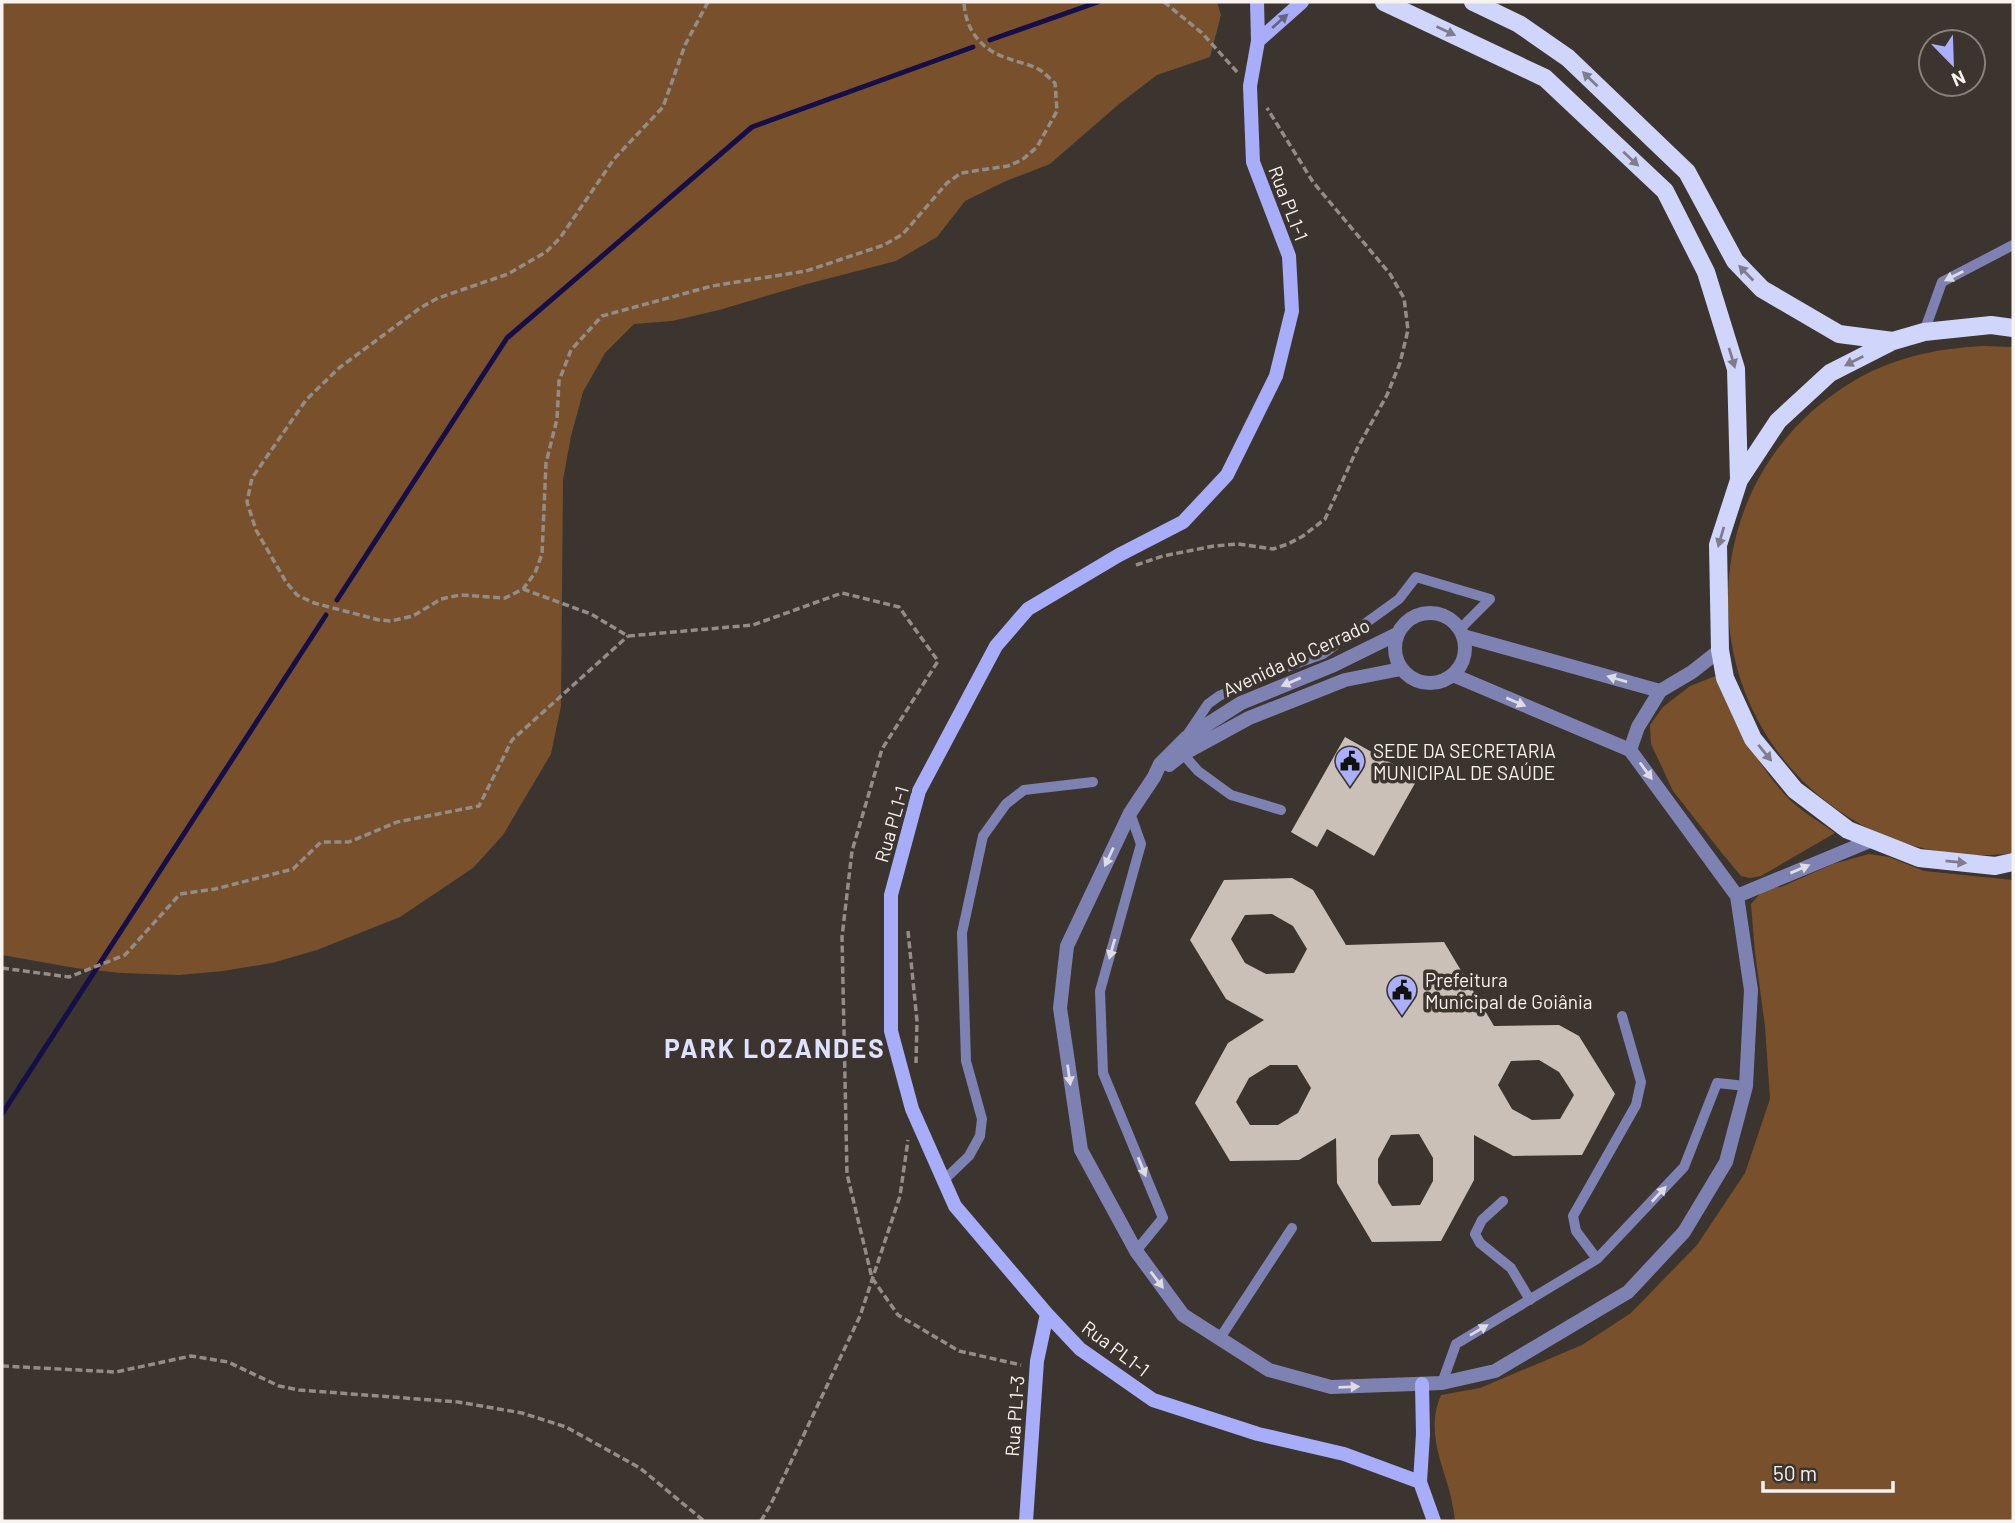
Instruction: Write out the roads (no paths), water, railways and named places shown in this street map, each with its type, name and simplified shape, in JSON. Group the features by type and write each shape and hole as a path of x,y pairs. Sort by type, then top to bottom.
{"main road":[{"path":"1384,2 1545,78 1665,191 1706,272 1736,369 1739,480"},
{"path":"1473,2 1519,24 1568,58 1687,172 1735,261 1762,289 1839,334 1893,341"},
{"path":"2007,865 1919,858 1848,830 1795,790 1753,739 1725,678 1720,650 1718,545 1739,480 1778,421 1830,373 1893,341 1924,332 1992,325 2013,328"}],"street":[{"name":"Rua PL1-1","path":"1257,2 1258,41 1250,86 1253,162 1289,256 1292,311 1276,376 1227,475 1183,522 1119,555 1028,609 996,646 919,790 891,895 891,1031 912,1109 955,1206 1080,1349 1153,1400 1258,1434 1344,1454 1420,1482"},
{"path":"1258,41 1302,2"},
{"path":"1427,613 1440,615 1451,620 1461,632 1465,646 1464,657 1453,675 1432,684 1409,677 1401,669 1394,646 1397,634 1405,623 1415,616 1427,613"},
{"path":"1461,632 1660,691"},
{"name":"Avenida do Cerrado","path":"1397,634 1328,660 1241,703 1186,738 1160,764 1130,813 1067,946 1060,1008 1081,1150 1136,1251 1183,1315 1269,1370 1331,1387 1443,1383 1495,1371 1629,1292 1685,1232 1726,1162 1746,1086 1751,990 1737,896 1630,750"},
{"path":"1453,675 1630,750 1638,727 1660,691 1692,672 1720,650"},
{"name":"Avenida do Cerrado","path":"1154,777 1183,754 1249,718 1345,680 1401,669"},
{"path":"1737,896 1872,839"},
{"name":"Rua PL1-3","path":"1026,1521 1037,1368 1047,1314"},
{"path":"1422,1384 1420,1482 1434,1521"}],"lane":[{"path":"1924,332 1942,282 2013,245"},
{"path":"1345,680 1328,660 1399,599 1416,577 1490,598 1461,632"},
{"path":"1186,738 1183,754 1198,771 1231,795 1281,810"},
{"path":"944,1180 969,1156 979,1136 982,1119 966,1060 962,933 983,836 1006,804 1024,790 1093,782"},
{"path":"1130,813 1141,844 1100,991 1103,1073 1163,1218 1136,1251"},
{"path":"1597,1259 1576,1231 1573,1216 1636,1105 1641,1082 1622,1016"},
{"path":"1443,1383 1456,1344 1597,1259 1684,1167 1717,1083 1746,1086"},
{"path":"1503,1201 1482,1220 1475,1234 1480,1243 1511,1268 1530,1300"},
{"path":"1220,1338 1292,1228"}],"waterway":[{"path":"990,40 1098,2"},
{"path":"337,600 507,338 752,127 973,47"},
{"path":"2,1114 326,615"}],"place":[{"name":"SEDE DA SECRETARIA MUNICIPAL DE SAÚDE","path":"1350,788"},
{"name":"Prefeitura Municipal de Goiânia","path":"1402,1017"}],"district":[{"name":"PARK LOZANDES","path":"775,1047"}]}
